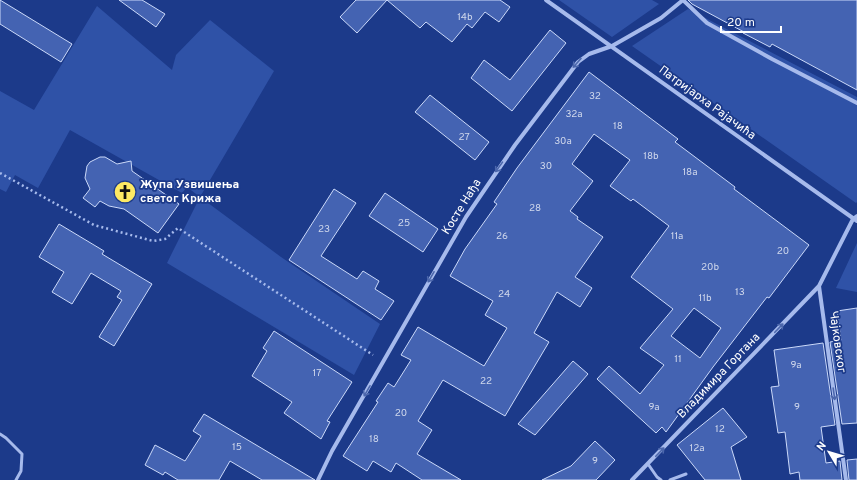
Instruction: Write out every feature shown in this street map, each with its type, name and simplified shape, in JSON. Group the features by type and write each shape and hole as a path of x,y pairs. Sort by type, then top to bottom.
{"street":[{"name":"Патријарха Рајачића","path":"546,0 856,219"},
{"name":"Косте Нађа","path":"318,480 332,451 466,217 490,180 578,62 589,54 612,46 661,18 683,0"},
{"path":"683,0 707,23 857,103"},
{"path":"819,286 838,247 856,219"},
{"name":"Владимира Гортана","path":"632,480 819,286"},
{"name":"Чајковског","path":"819,286 846,480"}],"lane":[{"path":"0,434 22,454 21,471 16,480"},
{"path":"648,464 661,480"},
{"path":"670,480 686,474"}],"path":[{"path":"0,173 94,225 153,241 165,239 178,228 383,362"}],"shaded area":[{"path":"559,0 652,0 659,4 612,37"},
{"path":"97,6 172,70 176,55 210,20 274,71 200,197 187,187 182,193 70,130 38,188 15,175 6,192 0,189 0,91 34,110"},
{"path":"688,9 857,97 856,203 632,46"},
{"path":"200,197 281,257 380,324 354,375 167,263"},
{"path":"857,243 857,292 836,288"}],"building":[{"path":"0,0 72,44 61,62 0,24"},
{"path":"119,0 142,0 165,14 156,27"},
{"path":"356,0 387,0 357,33 340,17"},
{"path":"387,0 500,0 510,7 499,22 485,12 472,28 467,24 452,42 426,22 420,28"},
{"path":"688,0 857,0 857,90 772,44 770,47 743,33 744,32 692,4"},
{"path":"550,30 566,43 512,111 471,78 484,60 510,80"},
{"path":"589,72 678,139 675,142 735,187 734,189 809,245 769,298 767,297 713,367 666,432 662,427 656,433 597,379 609,366 640,394 664,365 640,348 673,309 631,277 669,226 633,199 631,201 610,186 630,160 594,134 572,164 593,181 570,211 578,217 577,219 603,237 575,277 592,288 580,307 557,292 534,333 549,342 505,416 443,380 418,421 432,430 417,454 461,480 422,480 396,463 391,472 373,461 367,471 343,456 378,402 376,401 388,383 394,387 411,360 401,355 418,327 484,366 507,328 485,315 493,301 450,276 465,249 497,204 494,202 517,168","holes":["694,308 721,328 700,358 671,336"]},
{"path":"430,95 489,142 475,160 415,112"},
{"name":"Жупа Узвишења светог Крижа","path":"100,157 105,157 117,164 131,161 132,171 179,204 158,233 124,209 109,206 100,201 95,207 83,198 90,189 85,178 87,166 90,162"},
{"path":"334,189 356,203 321,256 357,279 363,271 379,281 375,289 394,301 381,320 289,260"},
{"path":"385,193 438,229 423,252 369,216"},
{"path":"59,224 104,251 102,254 152,284 114,346 99,337 122,300 117,297 121,291 91,273 72,304 52,292 64,272 39,257"},
{"path":"857,308 857,423 842,424 830,342 841,340 837,311"},
{"path":"274,331 352,382 327,421 330,422 321,439 284,413 292,402 252,376 267,351 263,348"},
{"path":"823,343 835,425 821,427 826,463 840,461 842,480 800,480 799,472 790,474 785,432 778,433 771,387 779,386 774,350"},
{"path":"573,361 588,374 535,435 518,424"},
{"path":"723,408 747,437 731,447 741,480 705,480 677,445"},
{"path":"204,414 315,480 262,480 230,461 219,480 178,480 165,472 163,475 145,465 155,445 185,461 201,436 193,431"},
{"path":"595,441 615,460 596,480 542,480 571,466"},
{"path":"857,459 857,480 849,480 847,460"}],"place":[{"name":"Жупа Узвишења светог Крижа","path":"125,192"}]}
